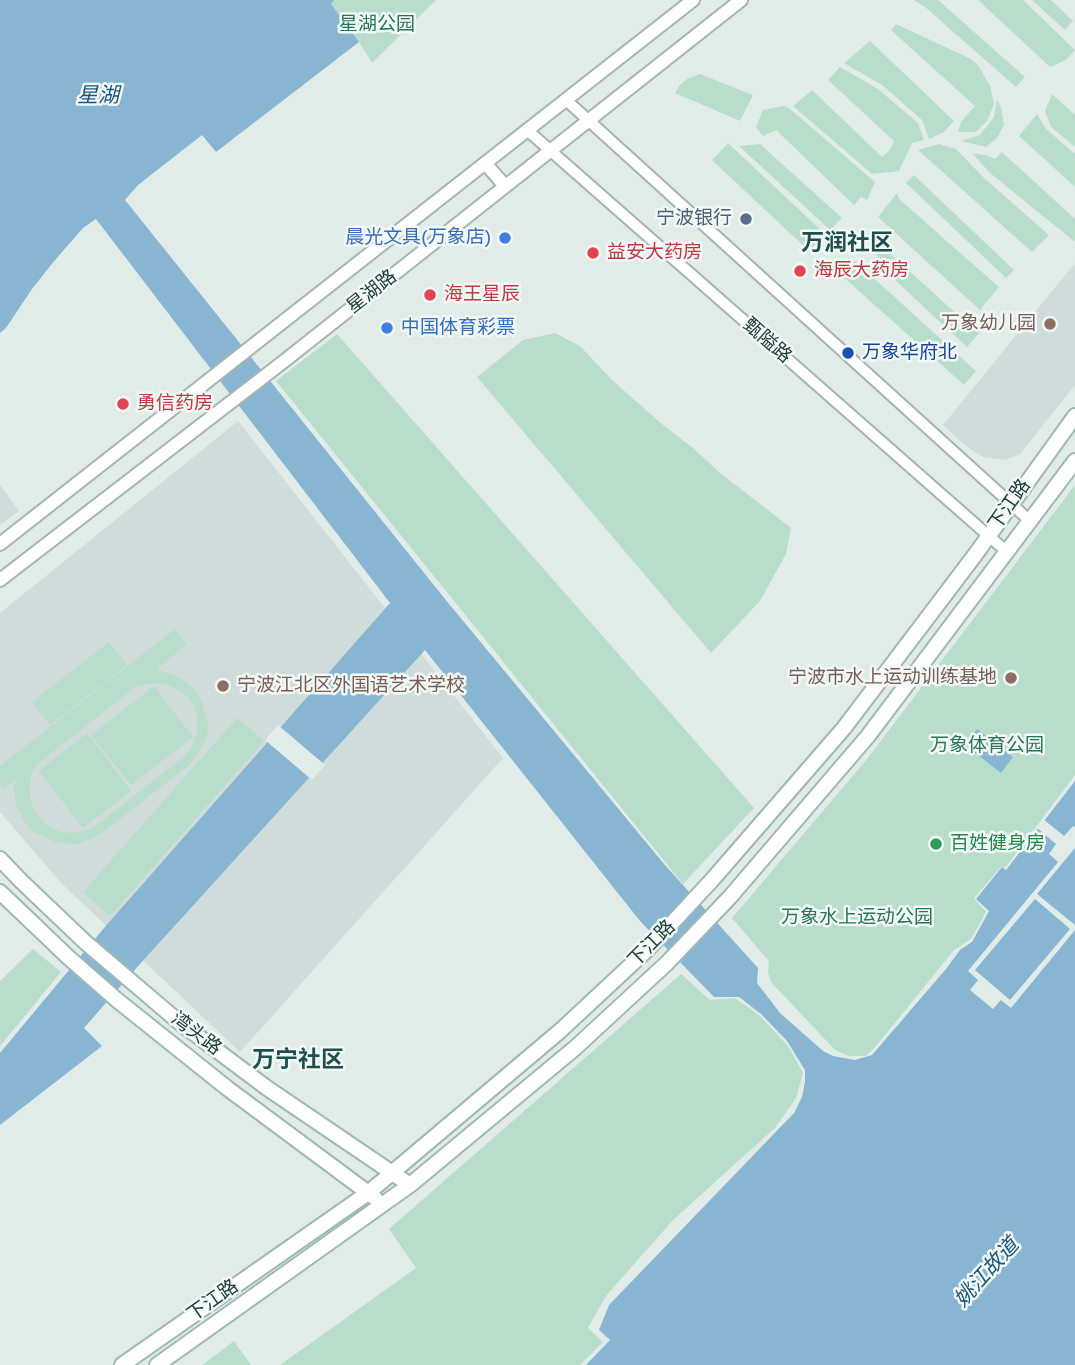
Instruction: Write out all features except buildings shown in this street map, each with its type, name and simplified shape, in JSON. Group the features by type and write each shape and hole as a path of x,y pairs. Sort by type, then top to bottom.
{"main road":[{"name":"下江路","path":"122,1365 368,1193 560,1031 655,942 844,728 989,536 1075,416"},
{"name":"下江路","path":"157,1365 410,1185 575,1048 667,963 730,897 869,736 1075,461"},
{"name":"湾头路","path":"0,859 85,942 179,1022 267,1087 410,1185"},
{"name":"湾头路","path":"0,892 117,1000 227,1088 383,1205"}],"street":[{"name":"星湖路","path":"0,544 693,0"},
{"name":"星湖路","path":"0,580 283,362 741,0"},
{"path":"566,100 1030,521"},
{"name":"甄隘路","path":"527,130 1007,552"},
{"path":"485,163 505,186"},
{"path":"304,1237 307,1259"}],"shaded area":[{"name":"万象幼儿园","path":"1075,263 1075,385 1020,454 1005,460 983,457 967,447 943,425"},
{"name":"宁波江北区外国语艺术学校","path":"238,421 503,758 240,1052 61,883 0,812 0,613"},
{"path":"0,485 19,511 0,525"}],"green space":[{"name":"星湖公园","path":"334,0 436,0 372,63 331,4"},
{"path":"914,0 938,0 1025,77 1016,87"},
{"path":"978,0 1023,0 1075,50 1066,60 1050,67"},
{"path":"1032,0 1051,0 1073,21 1065,30"},
{"path":"896,24 969,58 978,65 990,86 994,104 987,121 976,132 958,132 961,122 975,106 891,30"},
{"path":"870,41 954,121 944,132 929,139 922,120 882,85 844,63"},
{"path":"840,67 878,89 918,123 924,140 912,143 899,171 872,174 793,106 812,90 882,157 890,150 894,141 828,80"},
{"path":"700,74 753,95 740,121 675,93 687,79"},
{"path":"1052,94 1075,115 1075,147 1051,127 1045,111"},
{"path":"997,99 1004,125 997,138 986,147 961,141 980,135 994,117"},
{"path":"784,106 875,182 867,200 861,197 854,205 776,130 763,136 756,127 763,110"},
{"path":"1037,114 1046,129 1075,154 1075,187 1019,136"},
{"path":"728,143 825,234 809,251 712,160"},
{"path":"760,144 842,218 830,230 739,146"},
{"path":"939,144 956,149 985,179 1049,235 1032,252 918,150"},
{"path":"1002,152 1075,219 1075,242 990,173 972,153 995,159"},
{"path":"914,175 1014,270 1006,278 906,183"},
{"path":"897,193 899,199 999,287 980,310 878,217"},
{"path":"866,232 970,326 973,322 981,331 967,347 881,267 874,243 862,236"},
{"path":"855,261 976,371 964,385 841,275"},
{"path":"555,333 580,346 611,379 663,425 791,528 786,554 760,601 711,653 477,377 523,340"},
{"path":"337,334 754,808 683,884 276,381"},
{"path":"1075,485 1075,775 1005,868 1002,866 974,898 986,912 971,939 954,950 866,1056 849,1056 835,1050 771,982 769,961 732,918 867,759"},
{"path":"175,629 187,644 156,670 174,675 196,691 209,728 205,740 188,766 103,832 76,844 55,842 32,831 16,805 16,779 3,789 0,785 0,766","holes":["158,683 170,686 188,697 197,715 197,734 186,755 94,827 85,831 64,833 45,823 33,808 30,797 30,780 33,770 40,762 135,687"]},
{"path":"109,642 127,665 50,725 32,702"},
{"path":"154,686 193,737 131,785 91,735"},
{"path":"237,718 264,741 110,916 83,892"},
{"path":"87,733 131,791 83,828 39,771"},
{"path":"33,949 61,972 0,1046 0,981"},
{"path":"681,974 710,1000 735,998 760,1016 788,1046 803,1073 796,1098 775,1128 673,1220 606,1296 588,1328 603,1342 580,1365 280,1365 416,1268 389,1229"},
{"path":"234,1341 251,1365 202,1365"}],"water":[{"path":"0,0 334,0 331,4 359,42 216,152 202,135 138,185 125,200 445,599 664,864 758,968 757,983 780,1013 823,1051 833,1056 855,1060 872,1055 960,950 972,942 989,911 976,899 1002,867 1006,870 1075,781 1075,1365 586,1365 610,1340 599,1330 609,1305 794,1113 802,1097 805,1070 787,1041 761,1014 739,997 714,997 640,921 425,650 84,1028 102,1046 0,1125 0,1053 104,928 390,603 96,219 83,228 55,260 0,333"},
{"path":"977,729 1013,757 1001,773 965,745"}],"pier":[{"path":"278,725 325,765 312,780 265,740"},
{"path":"1043,819 1064,836 1075,827 1075,848 1037,894 1075,925 1075,930 1011,1008 1001,1000 993,1009 970,990 978,980 968,971 1058,862 1049,854 1056,844 1036,827","holes":["1035,899 1070,929 1010,1000 975,970"]}],"place":[{"name":"宁波银行","path":"746,219"},
{"name":"晨光文具(万象店)","path":"505,238"},
{"name":"益安大药房","path":"593,253"},
{"name":"海辰大药房","path":"800,271"},
{"name":"海王星辰","path":"430,295"},
{"name":"万象幼儿园","path":"1050,324"},
{"name":"中国体育彩票","path":"387,328"},
{"name":"万象华府北","path":"848,353"},
{"name":"勇信药房","path":"123,404"},
{"name":"宁波市水上运动训练基地","path":"1011,678"},
{"name":"宁波江北区外国语艺术学校","path":"223,686"},
{"name":"百姓健身房","path":"936,844"}],"district":[{"name":"万润社区","path":"847,244"},
{"name":"万宁社区","path":"298,1061"}],"water label":[{"name":"星湖","path":"98,96"},
{"name":"姚江故道","path":"987,1273"}],"park label":[{"name":"万象体育公园","path":"987,746"},
{"name":"万象水上运动公园","path":"857,918"}]}
